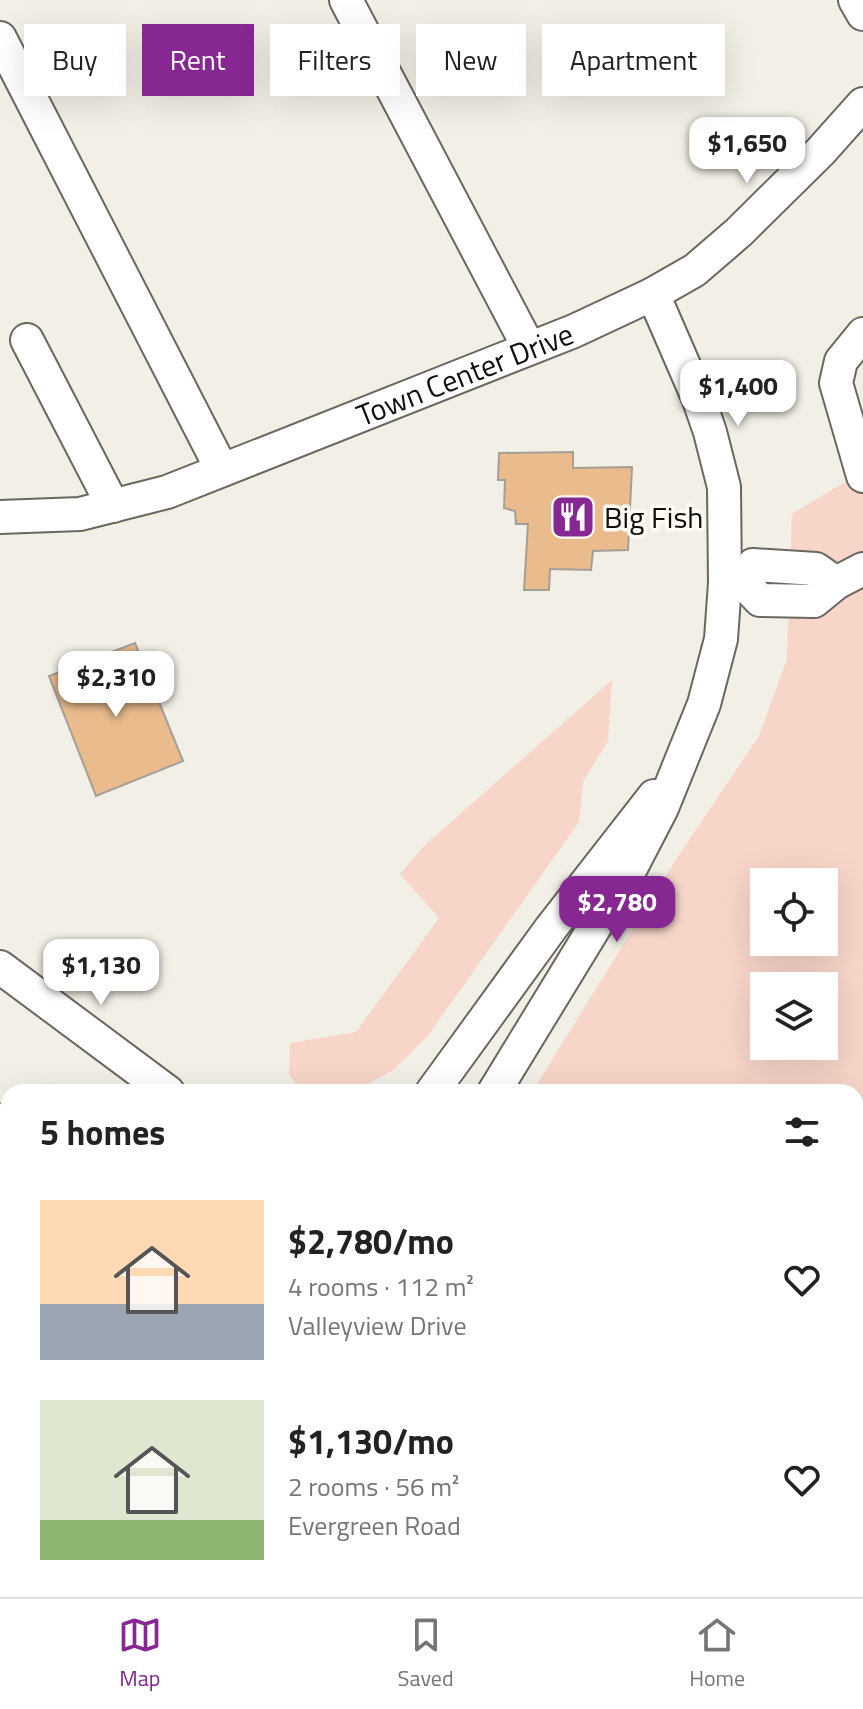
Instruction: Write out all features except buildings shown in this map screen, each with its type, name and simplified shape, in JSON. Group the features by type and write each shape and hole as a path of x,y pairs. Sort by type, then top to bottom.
{"street":[{"path":"346,0 529,348"},
{"path":"855,0 863,14"},
{"path":"0,38 222,470"},
{"name":"Town Center Drive","path":"0,517 65,515 167,492 529,348 653,294 695,270 739,232 821,151 863,104"},
{"path":"499,1084 632,866 662,808 704,704 734,583 724,487 710,432 653,294"},
{"path":"863,334 841,361 836,383 863,476"},
{"path":"27,340 113,506"},
{"path":"734,583 753,565 816,569 850,576"},
{"path":"434,1084 624,832 679,766"},
{"path":"0,967 157,1084"}],"shaded area":[{"path":"863,471 863,1084 537,1084 677,858 759,736 787,659 792,514"},
{"path":"612,680 608,741 583,782 579,822 427,1037 393,1070 368,1084 296,1084 289,1074 290,1043 356,1032 439,918 400,874 425,845"}],"place":[{"name":"Big Fish","path":"573,517"}]}
